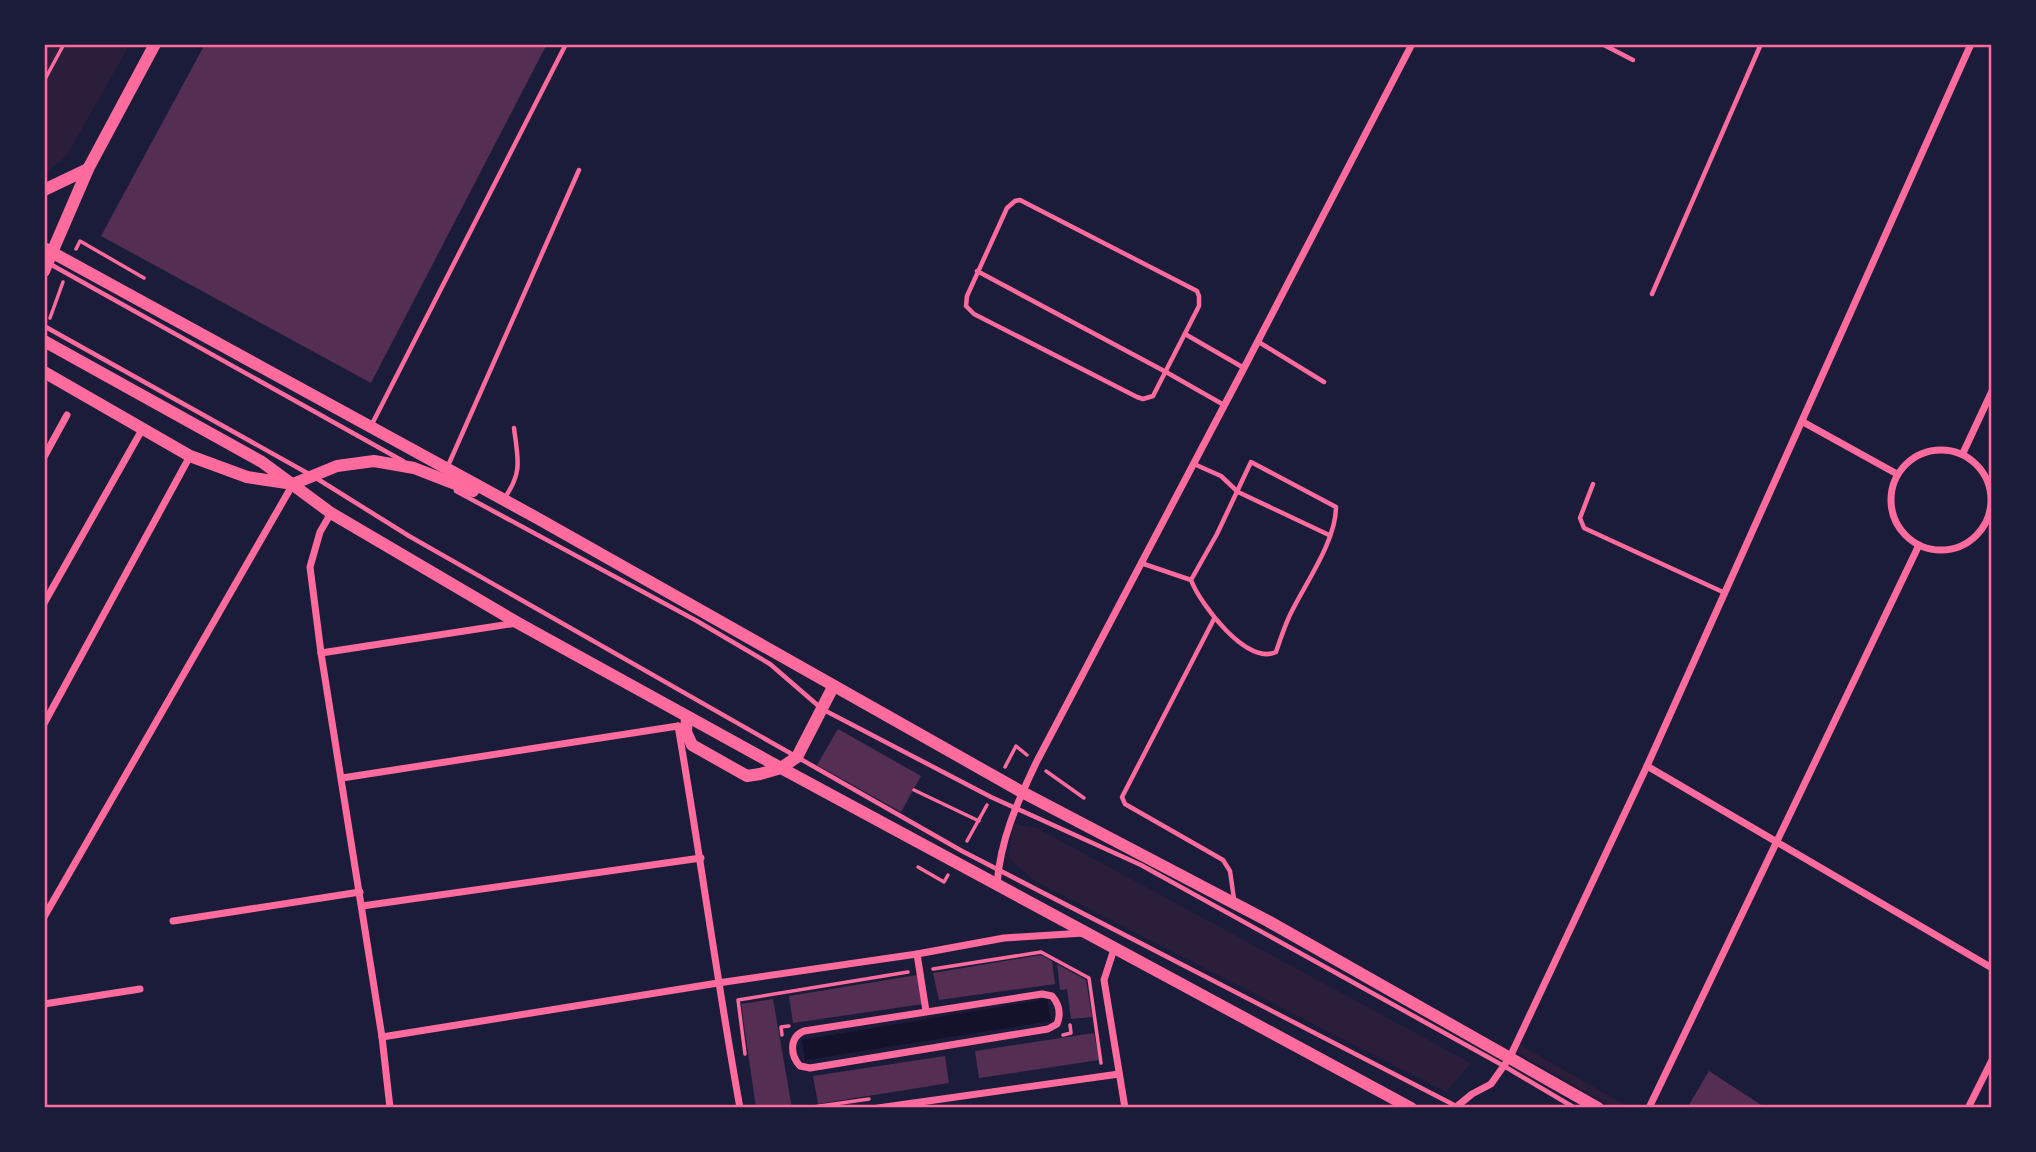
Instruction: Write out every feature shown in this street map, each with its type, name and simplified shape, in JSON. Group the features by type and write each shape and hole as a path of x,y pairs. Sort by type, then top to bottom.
{"main road":[{"path":"155,44 88,169 46,259 69,267 537,518 833,687 1023,792 1234,903 1507,1061 1598,1108"},
{"path":"44,190 88,169"},
{"path":"44,341 262,462 331,513 682,721 781,768 1410,1108"},
{"path":"44,372 190,456 247,477 293,484 337,466 374,461 414,468 537,518"},
{"path":"682,721 692,745 747,776 781,768 797,757 833,687"}],"street":[{"path":"996,885 1001,848 1015,808 1412,44"},
{"path":"1457,1108 1472,1094 1491,1084 1507,1061 1726,593 1971,44"},
{"path":"1963,453 1992,391"},
{"path":"44,457 67,415"},
{"path":"1802,422 1897,474"},
{"path":"44,603 143,428"},
{"path":"1931,450 1963,453 1977,464 1987,478 1992,494 1989,528 1963,546 1948,550 1933,550 1919,545 1906,537 1891,510 1891,495 1897,474 1916,456 1931,450"},
{"path":"44,724 190,456"},
{"path":"44,917 293,484"},
{"path":"331,513 320,532 310,567 321,653 382,1037 390,1108"},
{"path":"1649,1108 1919,545"},
{"path":"321,653 518,623"},
{"path":"342,778 682,721 718,983 740,1108"},
{"path":"1647,766 1992,968"},
{"path":"362,906 701,858"},
{"path":"173,921 360,892"},
{"path":"382,1037 917,954 1004,938 1084,933"},
{"path":"1114,949 1104,980 1125,1108"},
{"path":"917,954 926,1011"},
{"path":"44,1004 141,989"},
{"path":"1047,994 1056,1000 1059,1019 1057,1024 1048,1029 810,1068 804,1068 796,1062 793,1042 799,1033 926,1011 1047,994"},
{"path":"1968,1108 1992,1060"},
{"path":"878,1108 1119,1074"}],"lane":[{"path":"370,427 566,44"},
{"path":"1602,44 1633,60"},
{"path":"1652,294 1761,44"},
{"path":"447,469 579,170"},
{"path":"1015,201 1020,201 1197,291 1200,301 1185,334 1153,396 1143,399 974,314 966,301 1007,208 1015,201"},
{"path":"69,267 414,468 697,621 770,664 822,709 1015,808 1141,865 1507,1061 1575,1108"},
{"path":"977,271 1224,405"},
{"path":"44,326 312,475 409,536 962,851 1457,1108"},
{"path":"1185,334 1244,368"},
{"path":"1257,341 1324,382"},
{"path":"503,500 516,482 519,461 514,428"},
{"path":"1141,563 1191,580 1200,600 1214,619 1239,641 1263,655 1276,652 1290,616 1329,535 1336,511 1334,505 1251,462 1191,580"},
{"path":"1192,464 1221,477 1238,492 1329,535"},
{"path":"1593,484 1581,513 1584,528 1726,593"},
{"path":"1214,619 1122,797 1125,804 1223,860 1230,871 1234,903"}],"path":[{"path":"44,81 64,44"},
{"path":"53,309 80,241 144,278"},
{"path":"1060,781 1084,798"},
{"path":"914,790 979,821"},
{"path":"918,867 944,882"},
{"path":"745,1054 738,1000 910,972"},
{"path":"1058,1035 1071,1033 1069,1020"},
{"path":"783,1040 781,1027 794,1025"}],"shaded area":[{"path":"44,44 130,44 67,155 44,175"},
{"path":"1013,823 1037,828 1471,1063 1446,1092 1035,881 1009,858"},
{"path":"1047,999 1051,1021 805,1060 802,1040"},
{"path":"1519,1044 1627,1106 1626,1108 1613,1108 1515,1051"}],"building":[{"path":"205,44 547,44 371,383 101,236"},
{"path":"838,729 921,776 901,812 817,765"},
{"path":"1041,955 1052,961 1055,984 939,1000 933,973"},
{"path":"1057,964 1086,980 1092,1017 1071,1019 1067,989 1060,990"},
{"path":"917,975 923,1004 793,1023 789,996"},
{"path":"773,999 792,1108 756,1108 741,1004"},
{"path":"1094,1033 1099,1060 979,1078 975,1051"},
{"path":"945,1056 949,1083 818,1104 813,1076"},
{"path":"1709,1071 1766,1108 1687,1108"}]}
